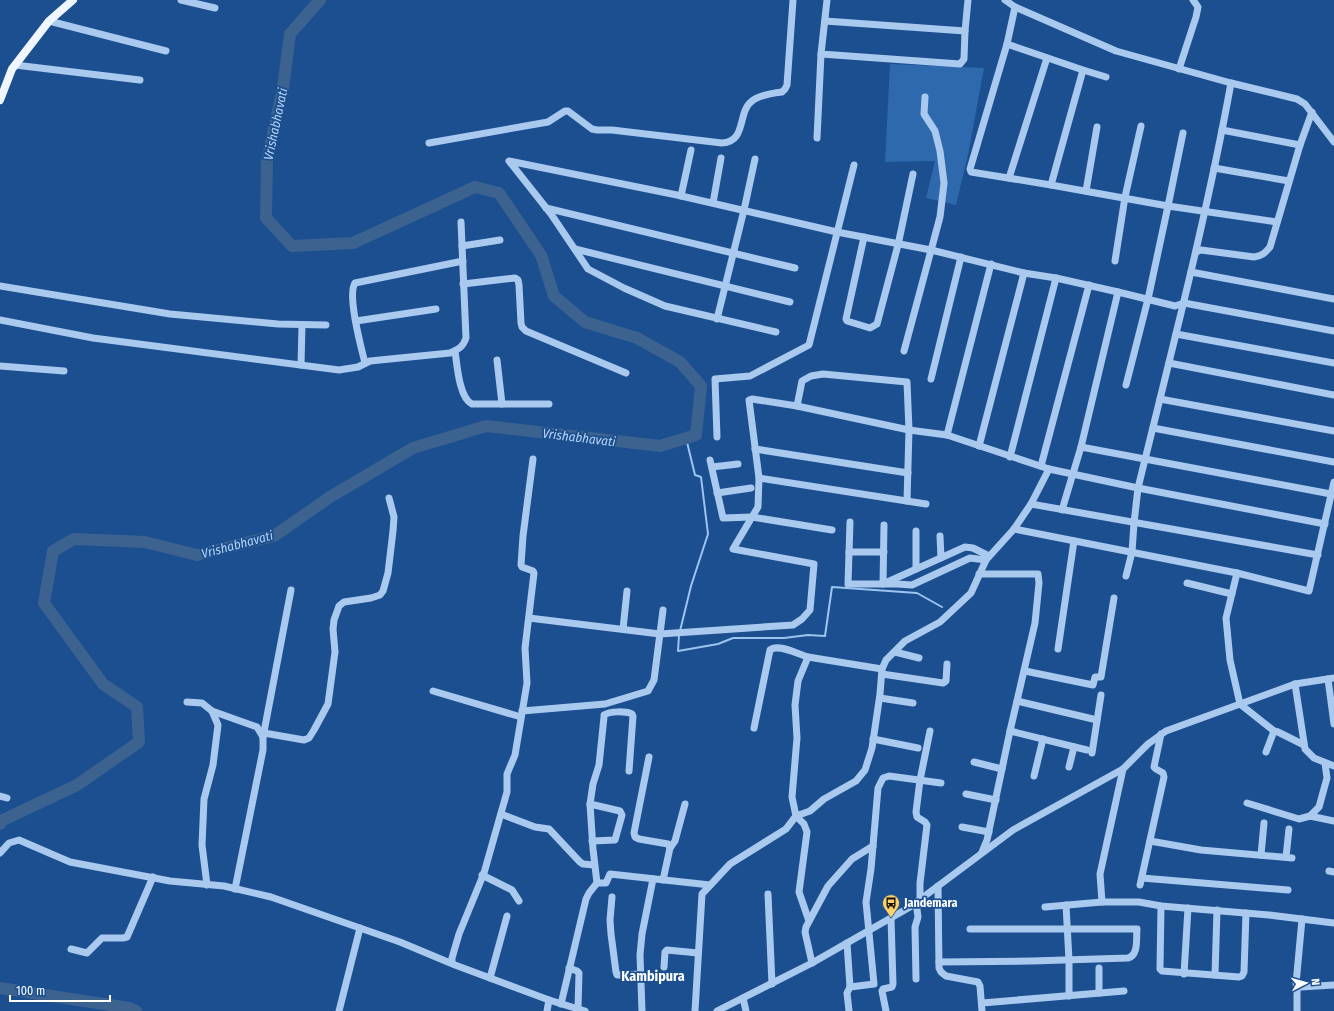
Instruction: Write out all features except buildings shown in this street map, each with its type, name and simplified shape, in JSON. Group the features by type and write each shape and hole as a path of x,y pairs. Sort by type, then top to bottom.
{"main road":[{"path":"0,100 12,69 49,21 73,0"}],"street":[{"path":"180,0 215,8"},
{"path":"429,143 548,122 565,110 592,129 597,130 612,130 722,143 732,141 736,137 748,105 752,100 782,92 787,85 793,0"},
{"path":"817,138 821,54 827,0"},
{"path":"821,54 960,64 964,60 968,0"},
{"path":"1005,0 1015,7 1116,51 1297,100 1305,104 1334,142"},
{"path":"1179,69 1196,17 1198,7 1193,0"},
{"path":"1015,7 1006,44 970,169 971,172 1125,197 1168,206 1277,222"},
{"path":"49,21 166,51"},
{"path":"825,21 965,31"},
{"path":"1006,44 1106,76"},
{"path":"1009,178 1047,58"},
{"path":"15,65 140,80"},
{"path":"1051,185 1084,70"},
{"path":"1126,576 1132,552 1138,488 1196,252 1231,83"},
{"path":"904,351 940,217 944,183 940,151 934,131 924,114 924,97"},
{"path":"1196,252 1201,250 1254,257 1265,253 1270,247 1300,145 1312,112"},
{"path":"1115,261 1125,197 1142,126"},
{"path":"1086,191 1096,127"},
{"path":"1222,130 1300,145"},
{"path":"1126,386 1148,299 1183,132"},
{"path":"681,196 691,150"},
{"path":"713,203 721,158"},
{"path":"717,318 726,286 755,159"},
{"path":"776,332 665,306 624,288 588,269 546,208 509,161 681,196 837,232 931,250 1024,273 1089,285 1175,306 1184,303 1334,331"},
{"path":"717,437 715,379 750,376 810,345 854,165"},
{"path":"1214,168 1289,182"},
{"path":"864,237 846,319 847,321 870,328 877,324 898,244 913,174"},
{"path":"546,208 795,268"},
{"path":"0,320 93,338 339,370 358,367 370,361 455,351 460,349 466,338 461,222"},
{"path":"462,246 500,240"},
{"path":"575,249 790,302"},
{"path":"931,379 961,257"},
{"path":"365,363 360,344 352,296 352,286 355,283 463,261"},
{"path":"947,435 991,264"},
{"path":"1191,272 1334,298"},
{"path":"979,446 1024,273"},
{"path":"463,284 515,278 518,280 520,285 521,323 522,327 526,331 626,373"},
{"path":"1010,457 1056,278"},
{"path":"1041,466 1089,285"},
{"path":"0,286 170,314 223,320 326,325"},
{"path":"1062,510 1081,448 1118,292"},
{"path":"356,320 436,309"},
{"path":"301,365 302,325"},
{"path":"1176,334 1334,364"},
{"path":"455,351 462,392 468,402 472,404 549,404"},
{"path":"497,360 502,404"},
{"path":"1169,364 1334,395"},
{"path":"0,366 64,371"},
{"path":"797,406 802,381 811,376 822,374 907,382 909,430 907,501"},
{"path":"529,618 660,634 793,625 802,619 810,610 814,564 733,549 758,507 759,478 749,400 752,399 797,406 909,430 947,435 1049,469 1074,473 1138,488 1325,524"},
{"path":"1160,399 1334,431"},
{"path":"1153,428 1334,462"},
{"path":"1081,448 1331,494"},
{"path":"755,449 908,473"},
{"path":"452,963 459,934 482,875 501,814 507,791 506,774 515,755 527,683 525,651 534,571 522,567 521,565 523,536 533,459"},
{"path":"710,460 723,518 752,517 832,530"},
{"path":"712,467 738,464"},
{"path":"695,1011 702,894 730,864 786,829 796,816 810,811 824,799 856,781 865,770 873,739 880,698 882,672 886,660 905,641 940,622 971,593 988,558 1014,529 1031,504 1049,469"},
{"path":"759,478 926,504"},
{"path":"1014,529 1237,573 1309,591 1334,482"},
{"path":"717,493 751,488"},
{"path":"187,702 202,703 212,711 257,727 264,735 304,740 309,738 328,704 335,652 333,630 334,620 339,606 344,602 371,598 380,595 383,591 388,573 394,517 389,498"},
{"path":"1031,504 1318,555"},
{"path":"850,522 848,584 912,585 970,558 988,558"},
{"path":"883,584 884,525"},
{"path":"916,531 916,569"},
{"path":"940,536 942,558"},
{"path":"1058,649 1074,541"},
{"path":"883,584 965,547 973,548 988,558"},
{"path":"849,552 884,552"},
{"path":"1237,573 1226,618 1230,660 1240,704 1274,731 1304,745"},
{"path":"979,574 1038,574 1039,583 1035,623 1010,731 989,832 981,854"},
{"path":"1187,583 1232,594"},
{"path":"235,889 263,750 264,735 291,590"},
{"path":"623,630 627,591"},
{"path":"1024,671 1093,685 1095,677 1101,677 1114,598"},
{"path":"432,691 522,714 605,704 648,691 654,680 663,610"},
{"path":"754,728 770,650 772,648 779,647 808,657 943,683 946,681 947,664"},
{"path":"895,652 919,658"},
{"path":"808,657 797,685 795,709 797,738 792,797 796,816 804,824 807,832 799,892 809,921"},
{"path":"717,1011 812,963 891,918 918,901 1013,830 1123,769 1148,744 1166,731 1295,684 1331,679 1334,724"},
{"path":"1295,684 1305,749 1312,757 1334,766"},
{"path":"1010,731 1090,752 1101,695"},
{"path":"880,698 913,703"},
{"path":"1017,702 1097,720"},
{"path":"207,885 202,845 204,799 213,765 218,725 212,711"},
{"path":"597,883 594,865 590,804 599,765 604,717 607,713 628,712 634,716 629,771"},
{"path":"916,979 915,927 918,917 919,886 927,825 916,815 920,780 930,731"},
{"path":"1266,752 1274,731"},
{"path":"1161,734 1154,767 1156,770 1163,773 1164,777 1141,881 1288,890"},
{"path":"873,739 918,748"},
{"path":"1034,776 1043,739"},
{"path":"1069,767 1074,747"},
{"path":"649,757 634,833 636,837 668,844 670,848"},
{"path":"974,762 1002,769"},
{"path":"1310,816 1319,807 1327,778 1325,763"},
{"path":"1102,902 1100,874 1123,769"},
{"path":"850,988 874,984 866,902 871,869 878,788 883,778 889,776 941,783"},
{"path":"966,794 996,800"},
{"path":"1247,803 1299,819 1310,816 1334,821"},
{"path":"590,804 620,811 622,815 615,840 592,841"},
{"path":"663,880 670,848 675,841 685,804"},
{"path":"501,814 535,827 549,829 580,862 583,864 594,865"},
{"path":"1261,855 1264,823"},
{"path":"962,827 989,832"},
{"path":"1150,841 1201,850 1289,857 1290,829"},
{"path":"0,853 9,843 19,840 70,862 153,877 235,889 271,897 360,928 549,1000 586,1011"},
{"path":"812,963 805,932 806,927 826,888 850,860 873,846"},
{"path":"561,1004 586,899 588,893 597,883 606,883 610,874 710,885"},
{"path":"482,875 512,890 519,901"},
{"path":"71,949 87,953 102,938 127,937 153,877"},
{"path":"642,1011 642,934 653,879"},
{"path":"938,886 940,970 942,974 948,976 978,982 980,986 982,1007 1124,991"},
{"path":"768,894 772,984"},
{"path":"612,897 610,934 616,972 620,975 641,974"},
{"path":"1045,907 1102,902 1139,902 1161,906 1217,910 1334,923"},
{"path":"1066,905 1068,929 1069,996"},
{"path":"1161,906 1160,969 1162,971 1184,974 1239,977 1244,974 1246,913"},
{"path":"1184,974 1188,908"},
{"path":"1215,975 1217,910"},
{"path":"490,978 507,916"},
{"path":"886,1011 882,991 883,989 892,987 893,984 891,918"},
{"path":"1297,1011 1296,982 1302,919"},
{"path":"339,1011 360,928"},
{"path":"939,962 1131,958 1134,955 1137,929 970,929"},
{"path":"847,943 850,988 847,993 849,1011"},
{"path":"664,968 665,952 667,950 698,953"},
{"path":"569,968 579,973 578,1008"},
{"path":"1099,968 1099,993"},
{"path":"1297,986 1334,985"},
{"path":"743,998 746,1011"},
{"path":"547,1011 549,1000"}],"shaded area":[{"path":"890,64 984,68 968,155 956,205 926,198 935,161 885,162"}],"waterway":[{"name":"Vrishabhavati","path":"0,824 3,820 77,785 139,742 137,707 103,684 44,603 53,551 74,539 145,542 197,555 274,536 330,497 413,448 486,426 660,446 696,435 701,386 680,362 637,338 585,322 554,296 541,255 499,193 475,187 353,243 292,246 266,218 267,161 283,88 290,34 320,0"},
{"path":"680,631 691,586 708,534 701,477 695,475 686,438"},
{"path":"679,635 678,651 718,644 733,638 784,638 808,635 825,636 832,587 917,593 942,607"},
{"name":"Vrishabhavati","path":"0,988 129,1008 136,1011"}],"place":[{"name":"Jandemara","path":"891,918"}],"district":[{"name":"Kambipura","path":"653,976"}]}
